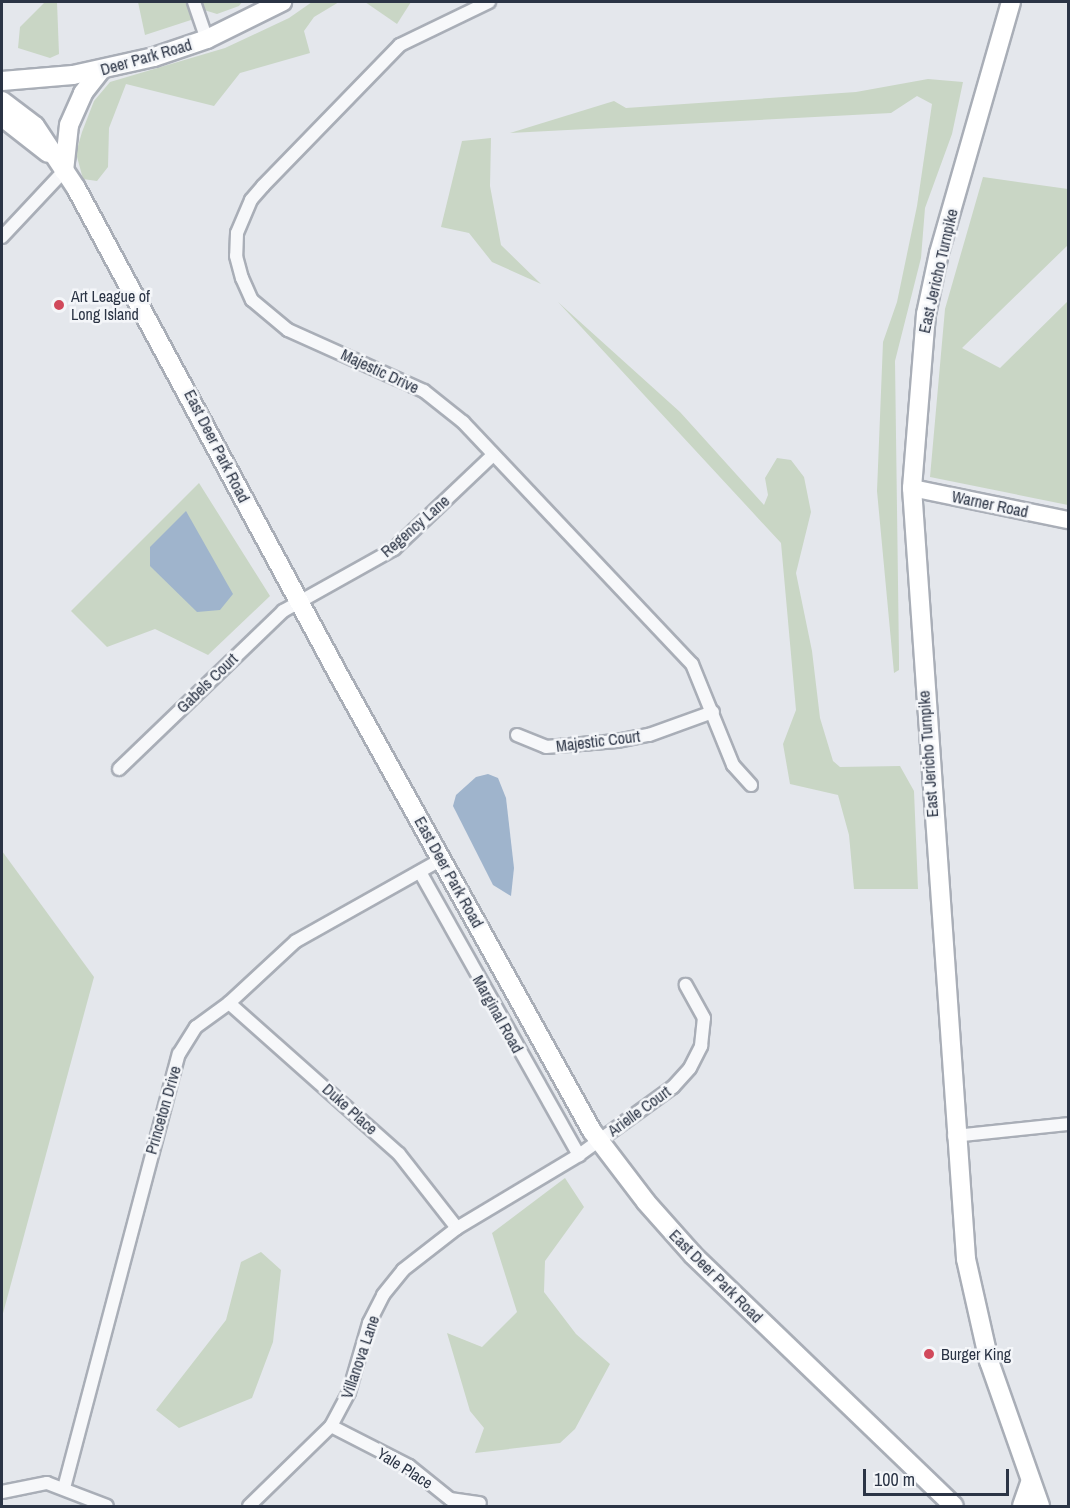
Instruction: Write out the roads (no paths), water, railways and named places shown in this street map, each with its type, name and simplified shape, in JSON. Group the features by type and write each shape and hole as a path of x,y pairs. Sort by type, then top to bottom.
{"main road":[{"name":"Deer Park Road","path":"2,81 101,70 154,57 207,39 282,2"},
{"name":"East Jericho Turnpike","path":"1011,2 939,252 926,314 912,488 954,1136 966,1260 989,1361 1030,1484 1040,1506"},
{"path":"75,108 110,78 154,57"},
{"path":"59,164 75,108 101,70"},
{"name":"East Deer Park Road","path":"2,101 35,126 171,357 299,601 598,1140 693,1255 954,1506"},
{"name":"East Deer Park Road","path":"2,117 59,164"},
{"path":"1022,1506 1030,1484"}],"street":[{"path":"194,2 207,39"},
{"name":"Majestic Drive","path":"489,2 421,32 376,66 251,200 239,225 236,256 252,300 268,317 288,330 424,391 463,422 492,456 685,656 701,681 733,765 751,785"},
{"path":"2,237 59,164"},
{"name":"Regency Lane","path":"299,601 394,549 492,456"},
{"name":"Warner Road","path":"912,488 1068,520"},
{"name":"Gabels Court","path":"119,769 237,654 299,601"},
{"name":"Majestic Court","path":"517,735 546,747 617,741 649,735 713,712"},
{"name":"Princeton Drive","path":"63,1488 179,1054 196,1027 229,1003 316,927 442,859"},
{"name":"Marginal Road","path":"420,872 579,1155"},
{"name":"Arielle Court","path":"598,1140 673,1087 690,1068 701,1046 704,1018 686,985"},
{"name":"Duke Place","path":"229,1003 399,1154 457,1228"},
{"path":"954,1136 1068,1124"},
{"name":"Villanova Lane","path":"249,1506 331,1426 349,1392 366,1331 383,1295 403,1270 457,1228 579,1155 598,1140"},
{"name":"Yale Place","path":"331,1426 409,1466 450,1499 480,1503"},
{"path":"2,1492 30,1484 63,1488 107,1506"}],"water":[{"path":"186,511 233,594 220,610 197,612 150,566 150,547"},
{"path":"488,774 498,778 506,798 514,868 511,896 493,885 453,806 456,795 476,777"}],"place":[{"name":"Art League of Long Island","path":"59,305"},
{"name":"Burger King","path":"929,1354"}]}
